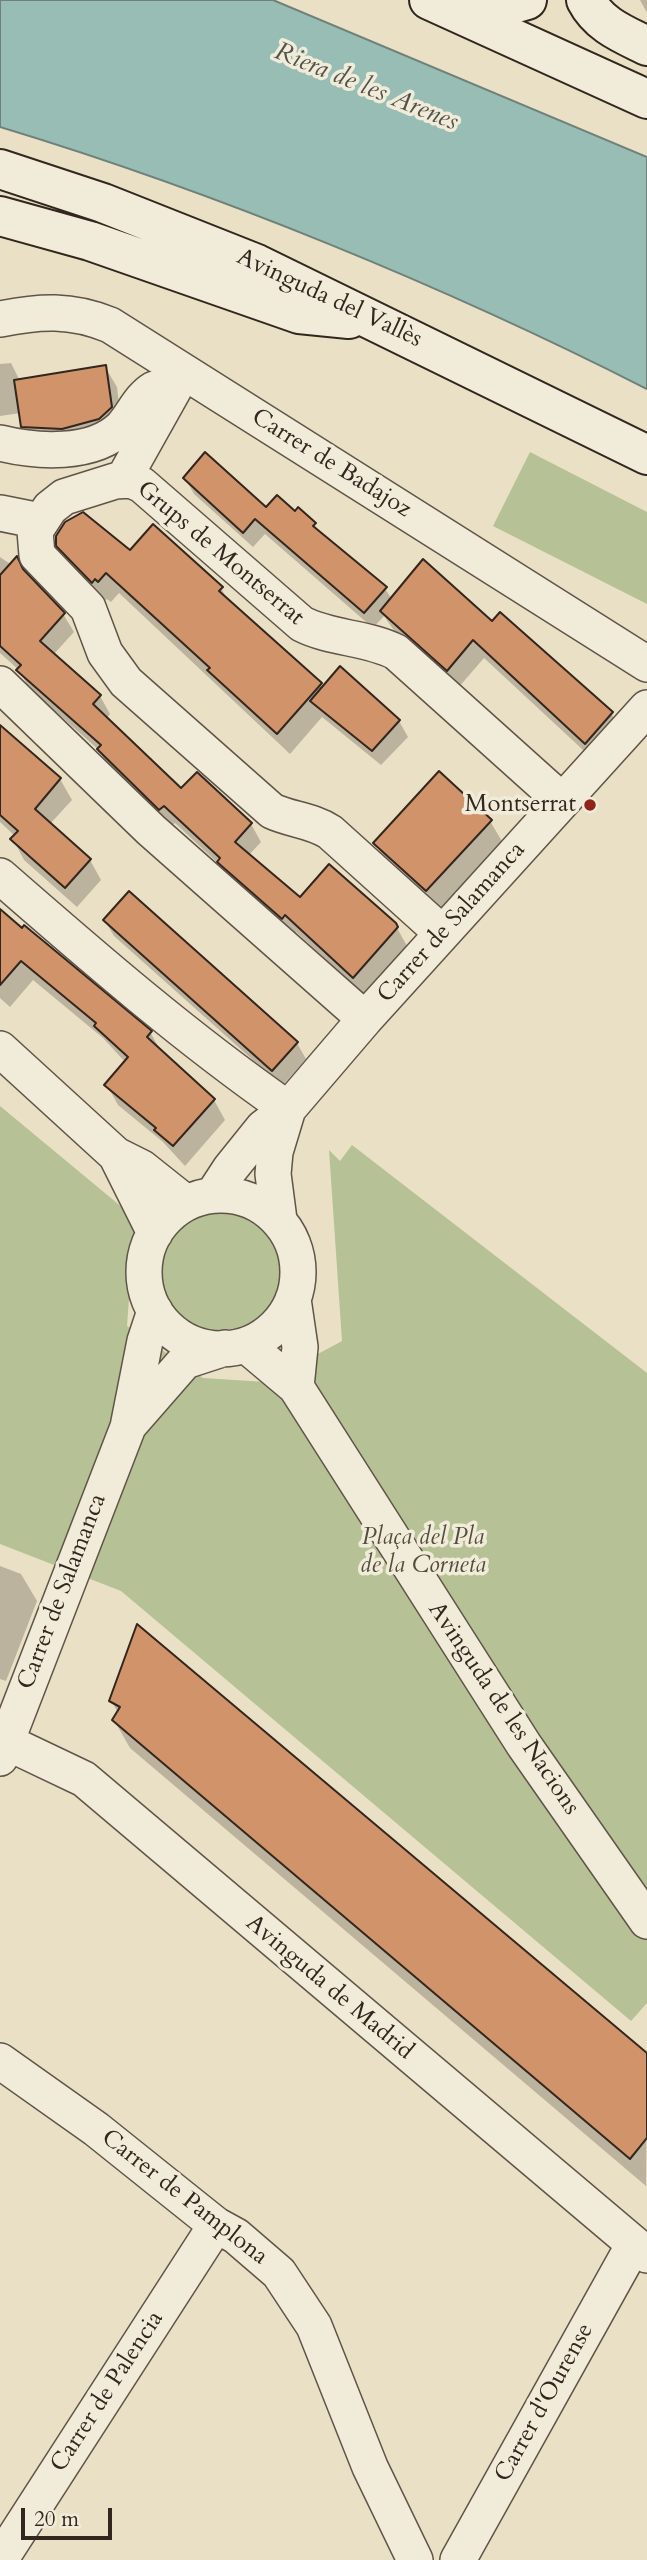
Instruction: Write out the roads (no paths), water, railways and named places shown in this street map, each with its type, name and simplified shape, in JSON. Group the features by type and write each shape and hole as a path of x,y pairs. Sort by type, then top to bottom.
{"main road":[{"path":"586,0 591,10 612,29 647,46"},
{"path":"440,4 482,13 509,3 647,69"},
{"path":"440,4 647,99"},
{"name":"Avinguda del Vallès","path":"0,169 103,203 257,264 647,455"},
{"path":"0,216 90,241 299,314 376,322"}],"street":[{"name":"Carrer de Badajoz","path":"0,319 53,311 75,313 110,325 178,381 647,664"},
{"path":"0,443 34,450 79,446 101,440 122,426 146,394 178,381"},
{"path":"123,481 178,381"},
{"name":"Grups de Montserrat","path":"40,521 64,497 123,481 142,485 302,624 328,635 380,644 396,652 562,801"},
{"path":"0,513 40,521 33,541 37,555 88,608 105,653 126,682 272,811 285,817 320,825 330,832 442,933"},
{"path":"0,684 150,830 365,1019"},
{"name":"Carrer de Salamanca","path":"200,1199 230,1169 263,1128 288,1109 365,1019 647,708"},
{"path":"0,876 153,1009 216,1059 288,1109"},
{"path":"0,1049 116,1155 200,1199"},
{"name":"Carrer de Salamanca","path":"279,1220 273,1174 275,1152 288,1109"},
{"path":"116,1155 155,1233"},
{"path":"293,1299 282,1318 266,1334 236,1346 211,1348 185,1339 173,1331 155,1311 147,1292 144,1271 147,1252 155,1233 168,1216 200,1199 238,1196 260,1205 279,1220 288,1234 298,1266 293,1299 300,1347 296,1387"},
{"name":"Carrer de Salamanca","path":"2,1746 128,1427 145,1341 155,1311"},
{"name":"Carrer de Salamanca","path":"128,1427 185,1361 236,1346"},
{"name":"Avinguda de les Nacions","path":"236,1346 296,1387 524,1745 647,1921"},
{"name":"Avinguda de Madrid","path":"2,1746 84,1779 640,2251"},
{"name":"Carrer de Pamplona","path":"0,2061 96,2129 216,2225 236,2236 279,2273 314,2326 370,2467 415,2560"},
{"name":"Carrer de Palencia","path":"0,2560 216,2225"},
{"name":"Carrer d'Ourense","path":"458,2560 640,2251"}],"water":[{"name":"Riera de les Arenes","path":"0,0 273,0 647,157 647,389 491,314 329,244 165,181 0,127"}],"place":[{"name":"Montserrat","path":"590,805"}],"park label":[{"name":"Plaça del Pla de la Corneta","path":"423,1552"}]}
